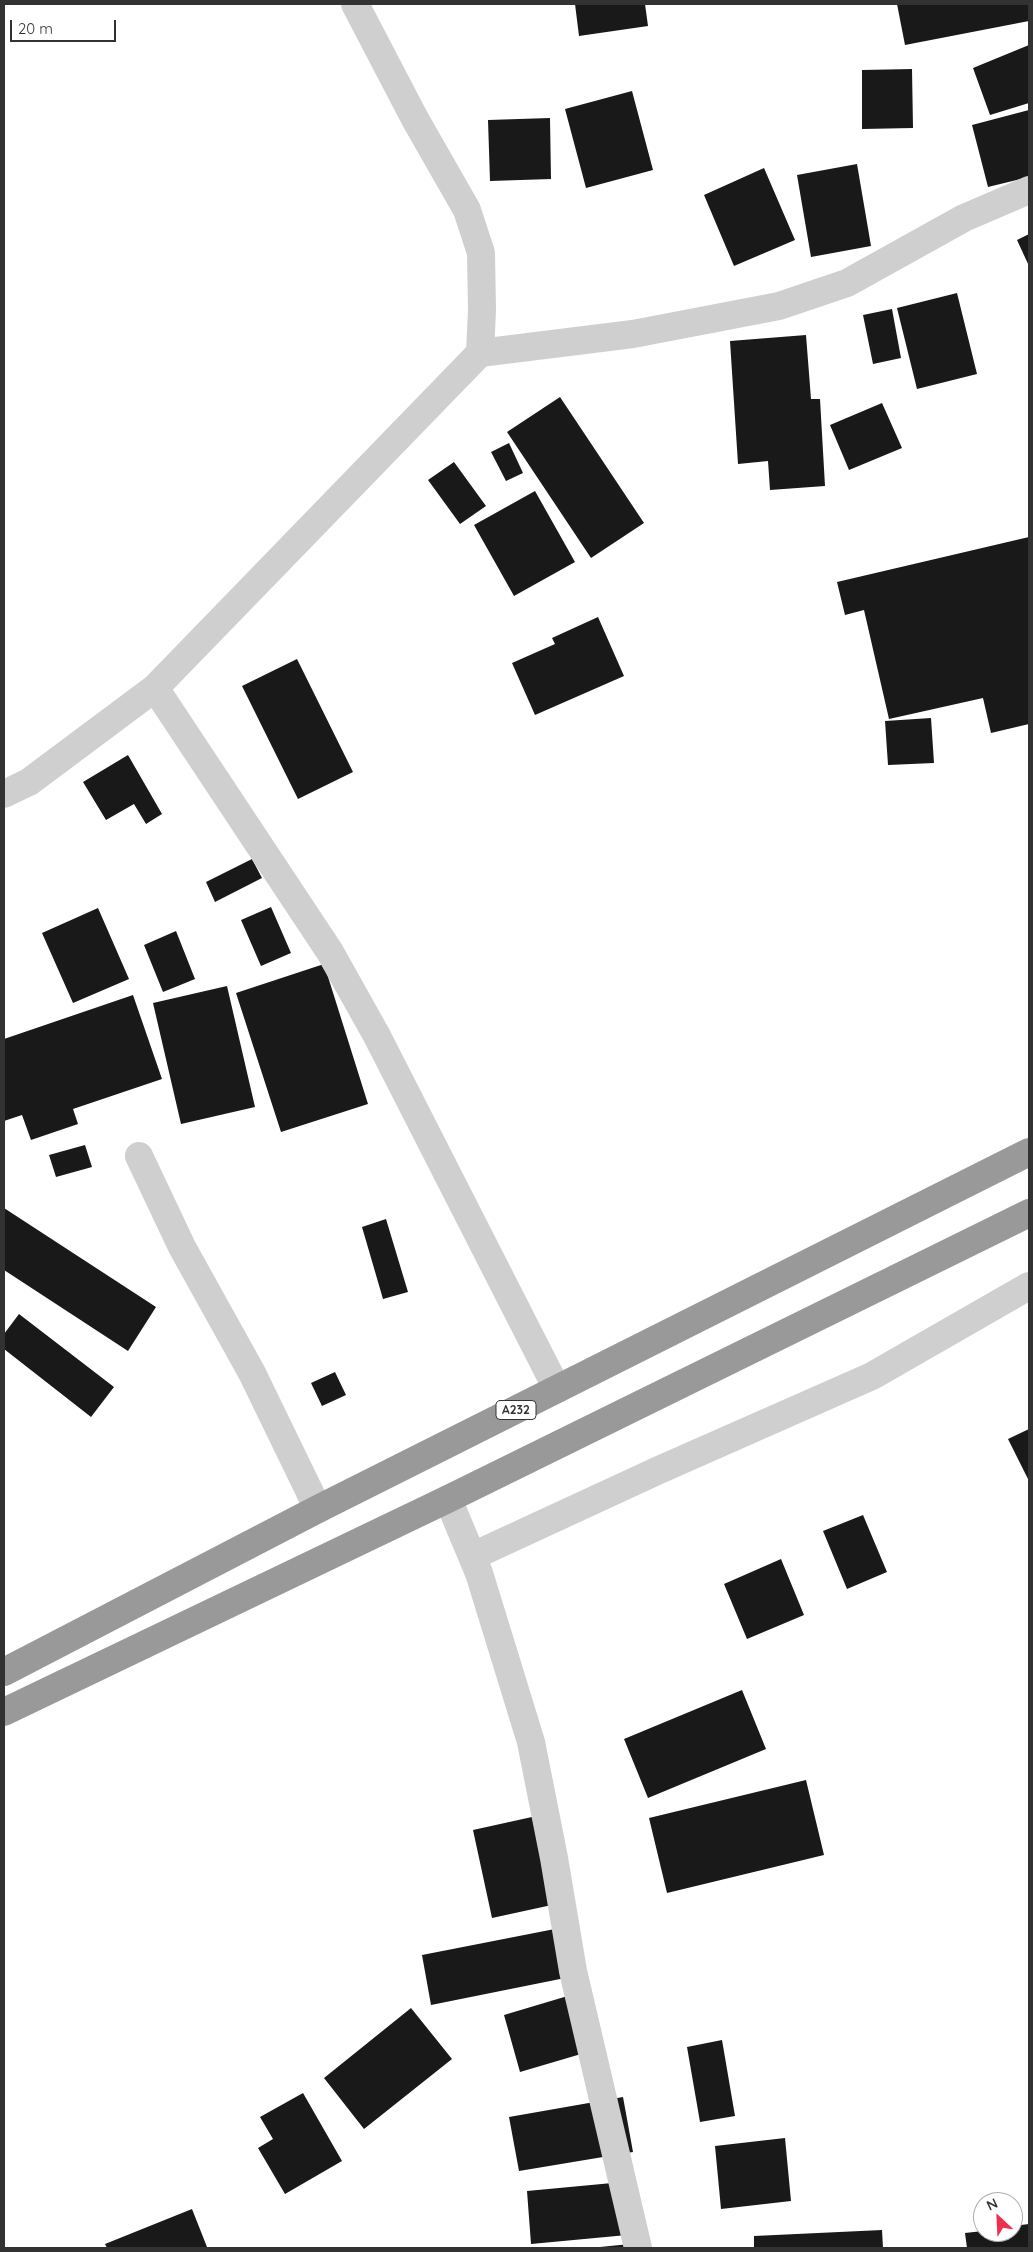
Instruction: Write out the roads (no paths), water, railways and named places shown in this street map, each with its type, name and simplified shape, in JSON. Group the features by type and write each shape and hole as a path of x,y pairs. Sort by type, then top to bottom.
{"highway":[{"name":"A232","path":"4,1672 318,1509 1029,1152"},
{"path":"4,1712 448,1498 1029,1213"}],"street":[{"path":"355,4 415,119 467,210 481,253 482,310 480,353"},
{"path":"4,794 29,782 154,688 480,353 633,334 779,306 847,283 964,218 1029,190"},
{"path":"154,688 330,952 382,1045 557,1389"},
{"path":"139,1156 182,1247 252,1373 318,1509"},
{"path":"473,1556 659,1470 872,1376 1029,1286"},
{"path":"448,1498 473,1556 531,1742 554,1858 573,1971 638,2248"}]}
